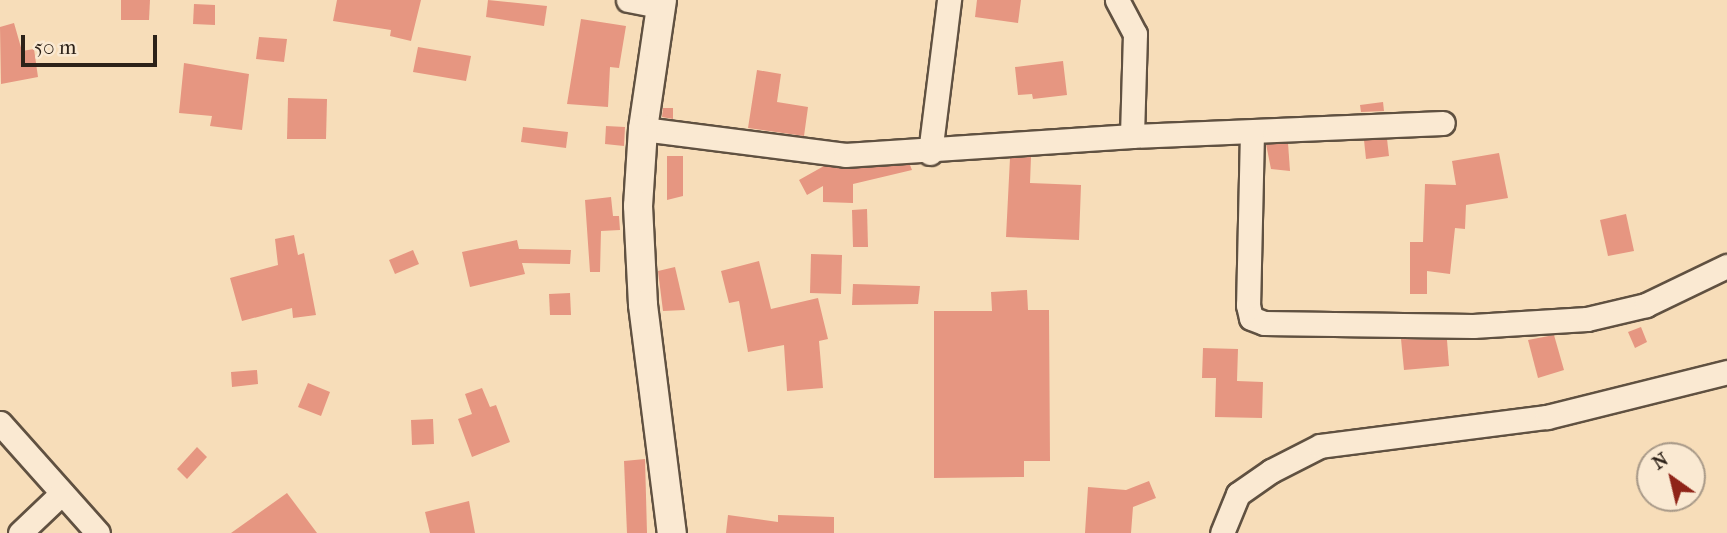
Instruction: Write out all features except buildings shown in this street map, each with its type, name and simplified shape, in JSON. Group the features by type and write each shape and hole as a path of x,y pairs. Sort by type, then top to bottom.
{"street":[{"path":"628,0 661,3 643,129 638,206 643,305 672,533"},
{"path":"930,153 949,0"},
{"path":"1117,0 1135,34 1132,136"},
{"path":"643,129 845,155 930,153 1132,136 1443,123"},
{"path":"1252,132 1248,305 1251,318 1264,323 1473,326 1587,319 1646,306 1727,266"},
{"path":"1222,533 1238,494 1271,471 1320,446 1547,417 1727,372"},
{"path":"0,423 98,533"},
{"path":"20,533 62,493"}]}
